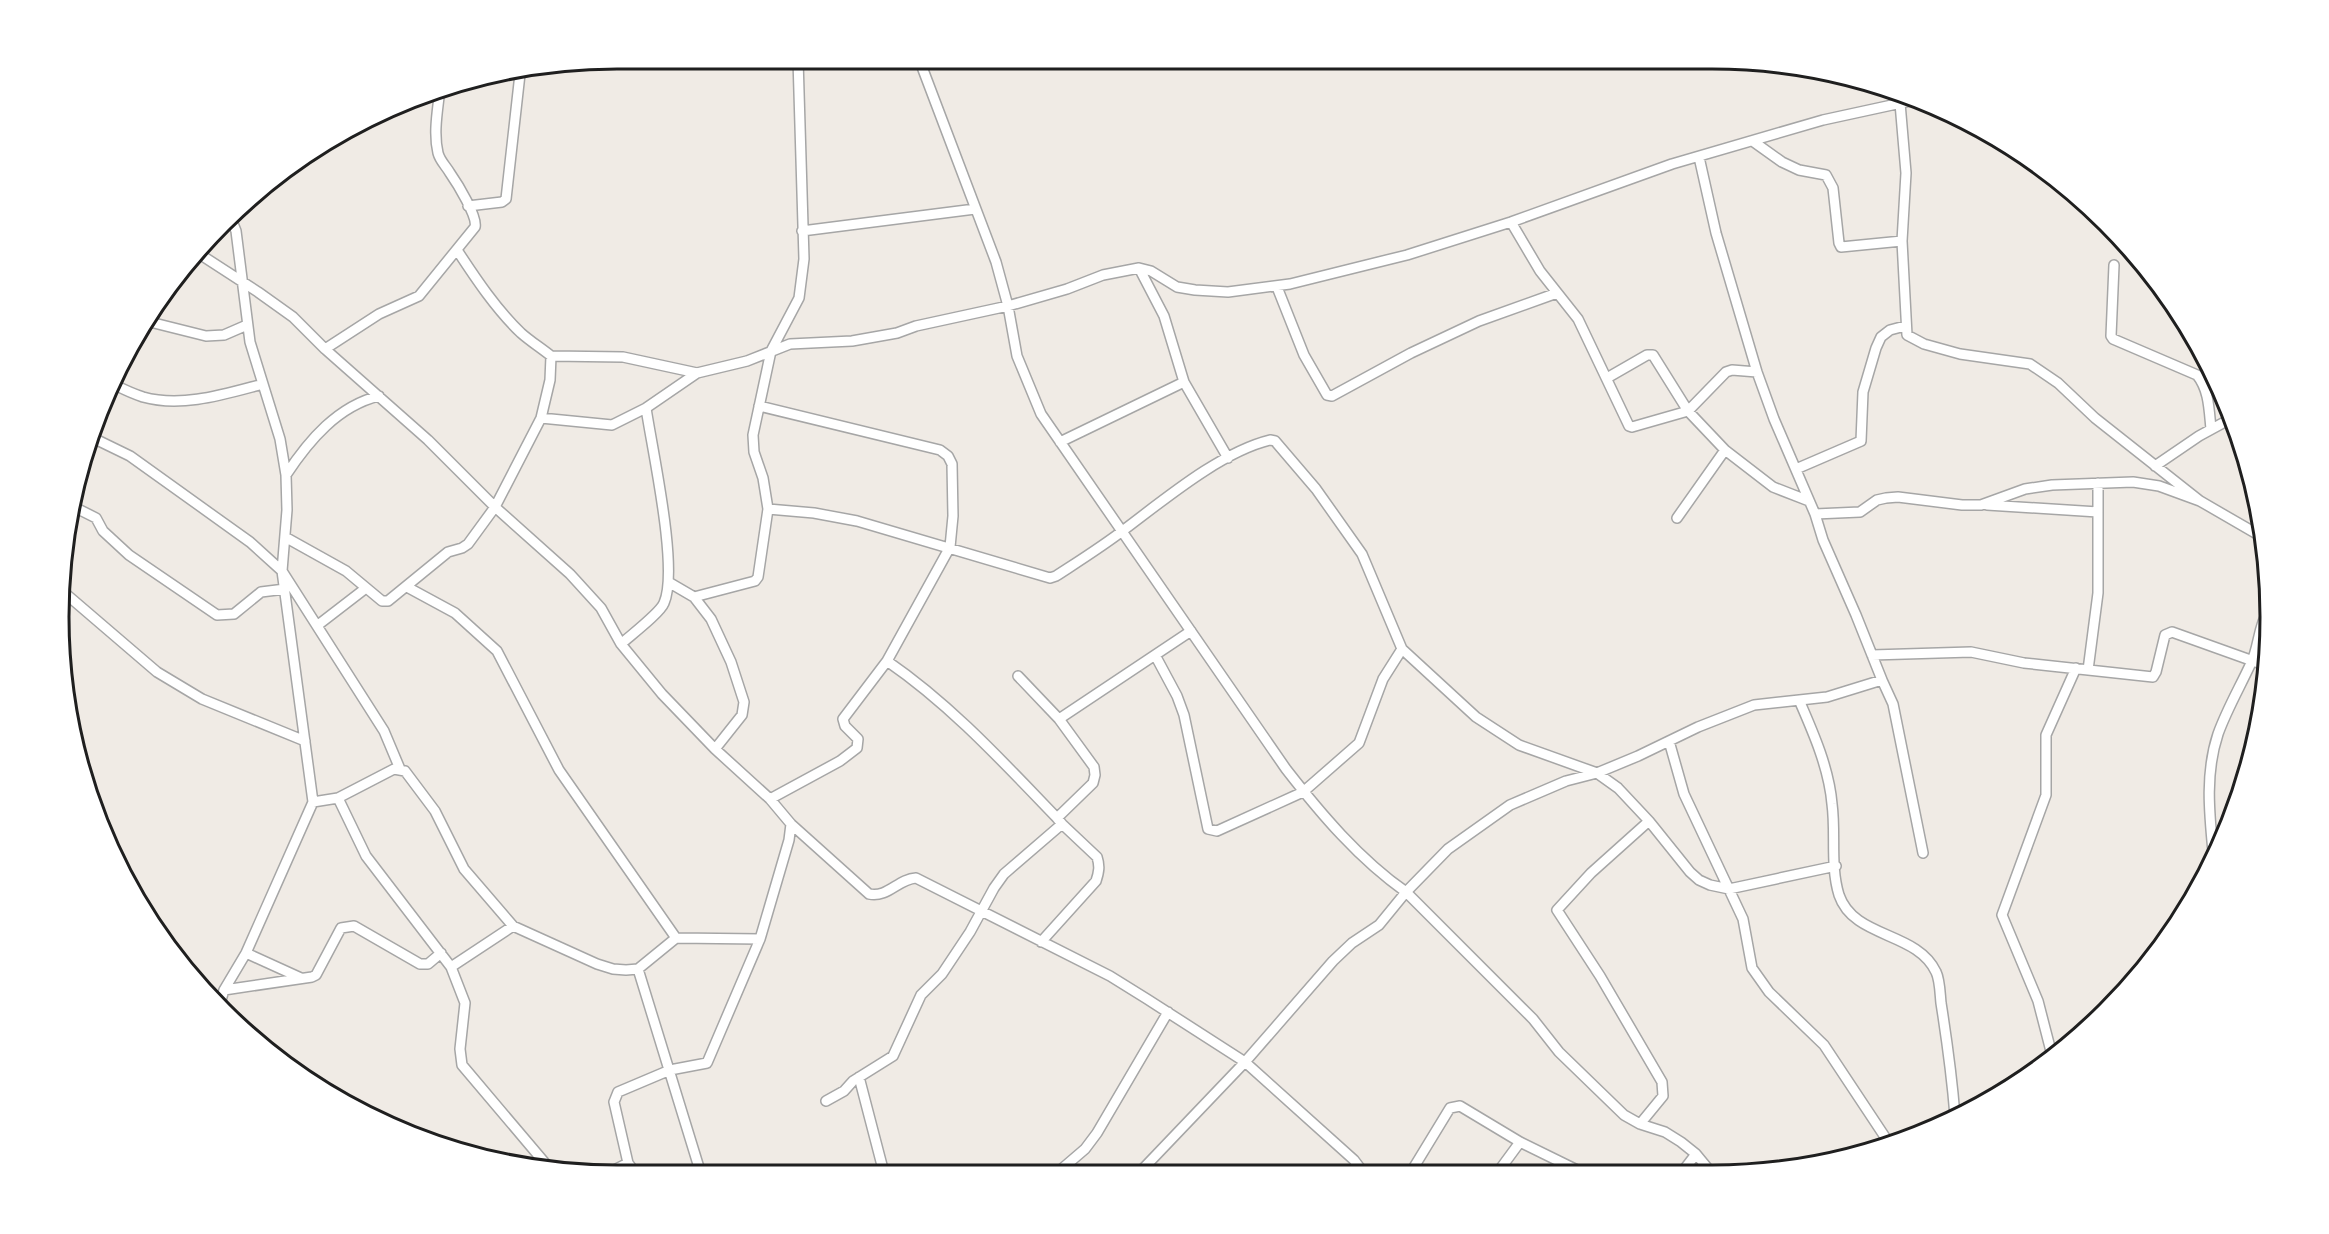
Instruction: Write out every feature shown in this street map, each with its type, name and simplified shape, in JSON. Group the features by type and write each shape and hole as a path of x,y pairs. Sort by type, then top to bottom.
{"street":[{"path":"694,597 757,579 768,509 763,478 753,443 771,351 799,298 804,259 798,69"},
{"path":"923,69 996,262 1008,306 1017,356 1041,414 1303,792 1350,844 1406,892 1533,1019 1559,1052 1624,1115 1640,1124 1665,1132 1696,1154 1705,1165"},
{"path":"468,206 502,202 506,199 520,78"},
{"path":"325,349 379,314 419,296 477,222 437,150 436,127 439,99"},
{"path":"541,418 612,425 646,408 697,373 747,361 800,342 876,338 916,326 1008,306 1066,289 1103,275 1139,268 1151,271 1177,287 1195,290 1228,292 1277,287 1407,255 1511,222 1699,157 1823,120 1900,103 1906,173 1902,241 1907,335 1911,339 1935,348 1960,354 2030,364 2058,383 2095,418 2200,501 2253,531"},
{"path":"1754,142 1782,162 1799,170 1826,175 1833,188 1841,247 1902,241"},
{"path":"1699,157 1716,233 1757,372 1774,419 1815,514 1823,540 1893,704 1923,853"},
{"path":"802,231 975,209"},
{"path":"1511,222 1540,271 1578,319 1631,427 1688,411 1726,372 1732,370 1757,372"},
{"path":"222,995 246,953 313,802 282,571 286,475 280,439 250,342 234,226"},
{"path":"457,250 474,276 521,333 551,356 623,357 697,373"},
{"path":"204,257 293,317 325,349 428,440 495,507 570,574 601,608 621,644 662,694 770,800 791,824 869,894 881,896 909,879 916,878 1110,976 1245,1062 1358,1165"},
{"path":"2114,265 2111,336 2113,339 2197,375 2204,383 2207,394 2211,429"},
{"path":"1139,268 1164,316 1184,382 1228,458"},
{"path":"1277,287 1307,362 1327,395 1332,396 1411,353 1479,321 1557,293"},
{"path":"155,323 206,336 224,335 247,325"},
{"path":"1796,469 1861,441 1863,392 1876,348 1881,337 1890,330 1905,326"},
{"path":"1607,378 1647,355 1653,355 1688,411 1725,450 1773,487 1809,501"},
{"path":"285,537 346,571 385,602 407,587 448,552 468,544 495,507 541,418 550,380 551,356"},
{"path":"1060,442 1184,382"},
{"path":"120,387 143,397 166,400 212,398 263,384"},
{"path":"286,475 314,438 339,415 363,400 379,396"},
{"path":"759,406 940,450 948,456 951,464 953,516 950,547 886,660 843,719 845,726 858,739 857,748 840,761 770,800"},
{"path":"621,644 663,605 670,583 663,516 646,408"},
{"path":"2155,466 2224,422"},
{"path":"98,441 129,456 250,542 282,571 384,731 400,769"},
{"path":"768,509 814,513 857,521 1050,578 1123,532 1178,489 1228,458 1263,441 1275,441 1316,489 1362,554 1402,650 1476,717 1504,736 1538,753 1597,773 1618,788 1649,821 1690,873 1699,880 1729,889 1836,866"},
{"path":"1677,518 1725,450"},
{"path":"1981,505 2025,489 2098,483 2144,483 2200,501"},
{"path":"2088,670 2097,593 2098,483"},
{"path":"1815,514 1860,512 1877,500 1898,496 1962,506 1981,505 2098,512"},
{"path":"80,510 96,518 103,531 129,555 217,615 234,614 261,592 285,590"},
{"path":"670,583 694,597 711,619 731,662 744,702 742,715 716,749"},
{"path":"407,587 455,613 497,651 559,770 676,938"},
{"path":"318,625 366,588"},
{"path":"70,597 157,672 202,699 305,741"},
{"path":"1059,719 1191,631"},
{"path":"1872,655 1971,652 2024,663 2153,677 2165,635 2169,632 2258,664"},
{"path":"2212,840 2208,802 2213,750 2226,713 2252,662 2260,634"},
{"path":"1155,655 1177,696 1184,715 1208,829 1217,831 1303,792 1359,742 1383,679 1402,650"},
{"path":"886,660 911,677 974,730 1059,821 1097,857 1100,864 1096,880 1041,942"},
{"path":"2050,1048 2038,1001 2002,915 2046,795 2046,735 2076,668"},
{"path":"826,1101 893,1056 921,995 942,974 1004,874 1059,821 1093,783 1094,767 1059,719 1018,676"},
{"path":"1147,1165 1245,1062 1333,961 1352,943 1379,925 1406,892 1456,842 1510,805 1566,781 1597,773 1698,727 1754,705 1844,693 1882,680"},
{"path":"1798,700 1823,763 1832,802 1839,894 1846,910 1871,928 1922,954 1936,972 1950,1059 1954,1108"},
{"path":"1670,741 1684,794 1743,918 1752,968 1769,992 1824,1045 1885,1137"},
{"path":"313,802 338,798 394,769 405,771 435,811 464,869 513,926 613,969 638,969 676,938 760,939"},
{"path":"338,798 366,856 451,967 465,1003 460,1049 462,1065 542,1159"},
{"path":"1640,1124 1663,1096 1662,1082 1600,976 1557,910 1591,873 1649,821"},
{"path":"630,1165 614,1102 615,1096 618,1092 670,1070 703,1065 711,1058 760,939 784,857 791,824"},
{"path":"224,990 316,975 332,940 341,928 348,926 354,926 420,964 428,964 441,953"},
{"path":"451,967 513,926"},
{"path":"246,953 302,978"},
{"path":"638,969 698,1165"},
{"path":"1066,1165 1085,1149 1097,1133 1168,1012"},
{"path":"859,1077 882,1165"},
{"path":"1415,1165 1450,1108 1460,1106 1520,1142 1567,1165"},
{"path":"1503,1165 1520,1142"},
{"path":"1688,1165 1696,1154"},
{"path":"622,1165 628,1162"}]}
